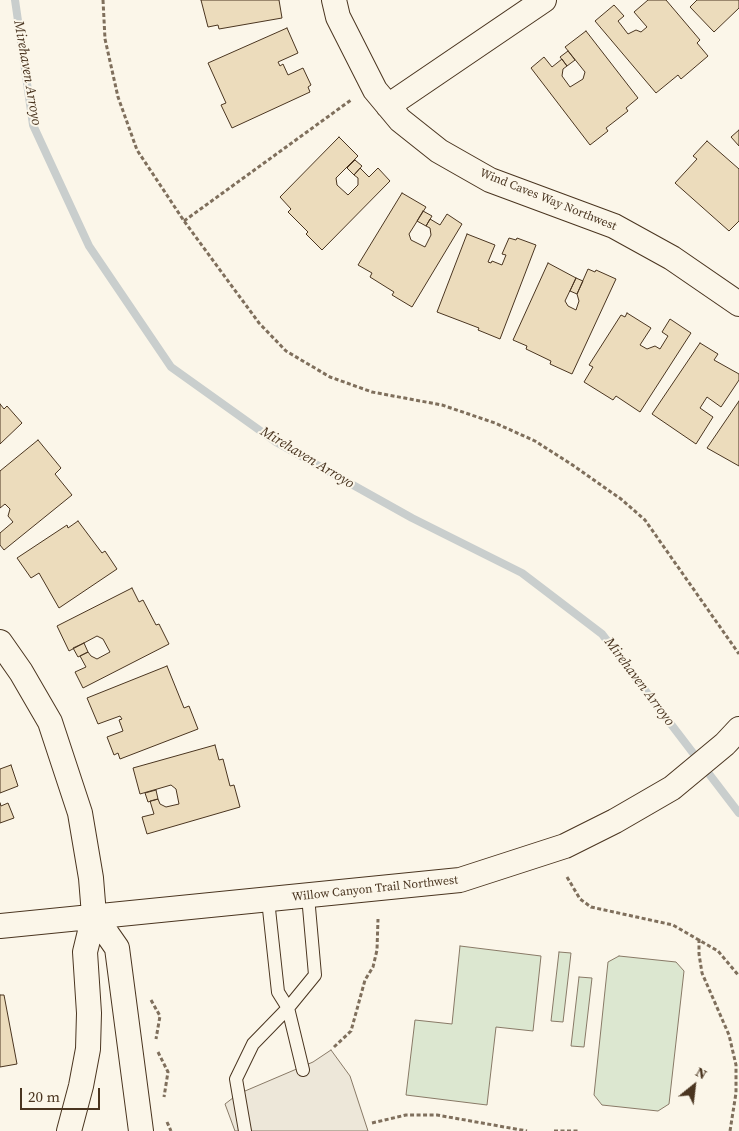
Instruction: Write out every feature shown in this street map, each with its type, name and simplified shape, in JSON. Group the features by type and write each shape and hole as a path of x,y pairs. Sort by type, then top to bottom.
{"street":[{"name":"Wind Caves Way Northwest","path":"334,0 338,17 374,90 400,120 439,151 490,180 614,226 672,258 739,304"},
{"path":"388,106 544,0"},
{"path":"0,642 21,672 50,722 80,813 91,878 94,915 85,952 89,1013 88,1049 81,1086 69,1131"},
{"name":"Willow Canyon Trail Northwest","path":"0,926 94,915 268,900 460,880 565,846 616,821 672,788 725,744 739,729"},
{"path":"94,915 117,948 141,1131"}],"lane":[{"path":"245,1131 236,1079 253,1044 288,1008 315,975 308,896"},
{"path":"268,900 278,992 288,1008 303,1070"}],"path":[{"path":"103,0 105,39 118,98 137,150 184,221 259,324 286,350 330,377 372,392 442,405 495,422 535,441 621,499 645,520 739,654"},
{"path":"184,221 352,99"},
{"path":"567,877 580,899 591,908 667,923 700,938 718,951 739,976"},
{"path":"334,1048 352,1031 365,980 373,967 377,950 378,919"},
{"path":"700,938 699,954 702,973 729,1036 736,1065 736,1093 730,1131"},
{"path":"372,1123 406,1115 437,1115 527,1131"},
{"path":"554,1131 578,1131"}],"green space":[{"path":"460,946 541,956 533,1031 496,1027 487,1105 406,1095 415,1020 452,1024"},
{"path":"559,952 571,953 563,1022 551,1021"},
{"path":"619,956 676,962 684,971 669,1104 658,1111 602,1105 594,1095 608,962"},
{"path":"579,977 592,978 584,1047 571,1046"}],"shaded area":[{"path":"331,1050 350,1076 368,1131 235,1131 225,1104 238,1094 313,1062"}],"building":[{"path":"201,0 279,0 282,18 219,29 218,25 208,27"},
{"path":"648,0 666,0 700,40 697,43 708,56 681,79 678,75 656,93 595,21 614,5 624,16 618,21 628,34 636,30 641,32 647,27 634,12"},
{"path":"697,0 739,0 739,8 714,32 690,7"},
{"path":"287,28 298,53 278,62 280,66 283,64 288,75 303,68 311,85 308,87 310,92 232,128 221,105 226,103 208,63"},
{"path":"586,31 638,98 626,108 628,111 606,128 608,131 590,145 531,68 544,57 552,67 562,59 567,66 563,69 562,76 570,87 583,79 585,72 565,47"},
{"path":"568,51 575,60 567,66 560,57"},
{"path":"739,130 739,146 731,137"},
{"path":"339,137 358,156 336,178 337,185 348,195 358,185 358,178 354,175 360,168 369,177 378,168 390,181 322,250 306,234 308,232 288,212 291,209 280,197"},
{"path":"707,141 739,169 739,221 729,231 675,183 697,159 693,156"},
{"path":"355,160 362,166 354,175 347,168"},
{"path":"402,193 426,207 409,234 411,240 425,247 431,235 430,228 426,226 430,219 440,225 447,214 462,224 412,307 392,295 394,292 370,277 372,273 358,265"},
{"path":"423,211 432,216 426,226 417,221"},
{"path":"467,234 495,245 488,262 491,263 492,261 502,265 506,255 502,254 509,238 516,240 517,238 536,245 500,339 478,330 479,328 437,312"},
{"path":"548,263 576,278 565,301 568,306 576,310 579,301 577,294 588,269 595,272 596,270 616,279 572,374 550,364 551,361 526,349 527,346 513,340"},
{"path":"576,278 583,281 577,294 570,291"},
{"path":"627,313 651,328 640,345 647,349 655,346 660,349 668,336 662,332 670,319 691,333 640,412 616,396 613,400 584,382 593,367 589,365 621,315 625,317"},
{"path":"700,343 718,354 714,360 739,374 739,380 721,407 707,397 700,408 713,417 696,444 652,414"},
{"path":"739,401 739,466 707,448"},
{"path":"0,404 4,409 7,406 22,423 0,444"},
{"path":"38,440 61,468 55,474 72,495 4,550 0,545 0,533 13,522 8,516 10,509 5,504 0,508 0,471"},
{"path":"78,521 102,553 105,551 117,569 59,608 39,573 31,578 17,558 67,525 68,528"},
{"path":"132,588 139,602 143,600 156,625 159,624 169,644 83,688 75,672 86,667 80,656 88,652 97,659 110,652 103,639 97,636 69,651 57,626"},
{"path":"84,643 88,652 78,657 73,648"},
{"path":"167,666 184,708 189,706 198,729 120,759 118,753 114,755 107,737 123,731 119,720 122,719 120,716 98,724 87,698"},
{"path":"215,745 219,760 223,759 230,786 234,785 240,807 147,834 142,817 154,814 150,801 158,799 160,804 166,807 179,804 176,789 171,785 140,794 133,768"},
{"path":"11,765 18,786 0,793 0,769"},
{"path":"156,790 158,799 148,802 145,793"},
{"path":"0,803 1,806 8,803 14,818 0,823"},
{"path":"0,995 4,995 17,1064 0,1067"}],"waterway":[{"name":"Mirehaven Arroyo","path":"15,0 33,125 89,246 171,367 276,442 412,518 522,573 602,634 739,813"}]}
